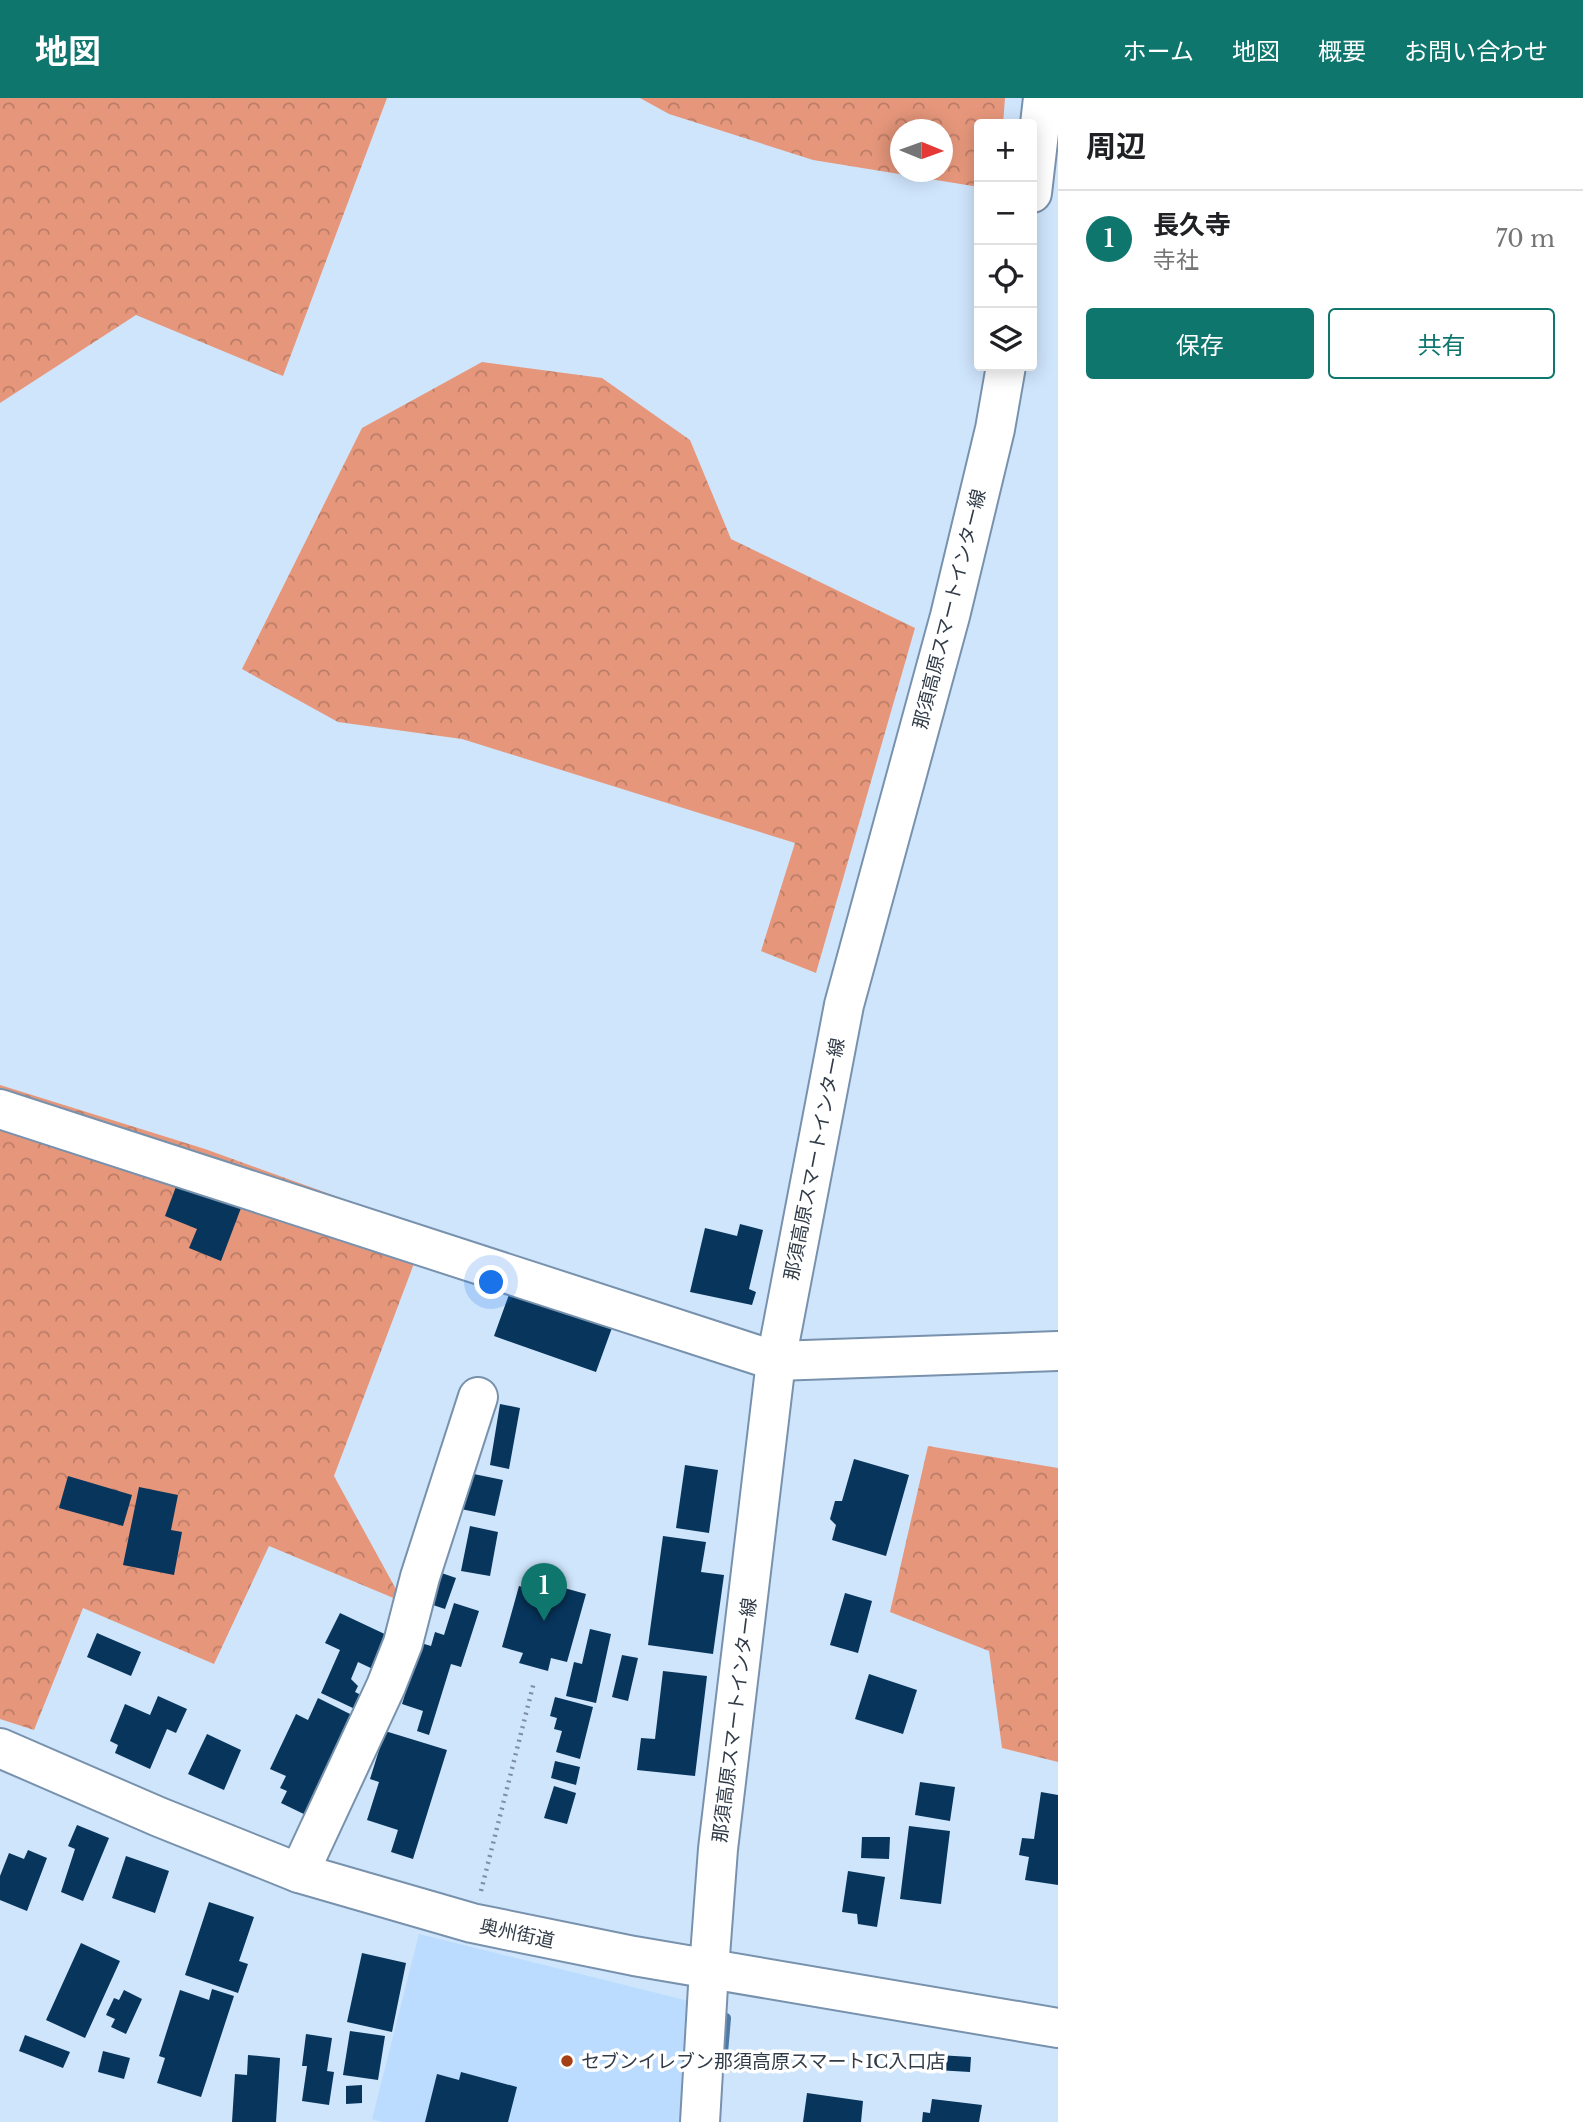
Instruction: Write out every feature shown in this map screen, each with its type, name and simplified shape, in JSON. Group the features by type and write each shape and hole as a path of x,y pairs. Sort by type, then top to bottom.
{"main road":[{"path":"1033,182 1043,98"},
{"name":"那須高原スマートインター線","path":"700,2122 718,1849 776,1361 844,1005 950,616 995,429 1005,371"},
{"path":"0,1109 776,1361 1058,1351"},
{"path":"299,1873 386,1686 403,1643 420,1577 478,1397"},
{"name":"奥州街道","path":"0,1748 159,1817 299,1873 472,1923 709,1969 1058,2028"}],"path":[{"path":"472,1923 534,1682"}],"shaded area":[{"path":"419,1934 689,2001 679,2122 382,2122 372,2119"}],"green space":[{"path":"0,98 387,98 283,376 136,315 0,403"},
{"path":"640,98 1005,98 1003,119 974,119 974,186 948,182 953,182 953,119 890,119 890,173 813,160 669,114"},
{"path":"482,362 602,378 690,440 731,539 915,628 816,973 761,951 795,843 462,739 338,722 242,669 362,428"},
{"path":"0,1085 205,1149 427,1229 334,1476 403,1602 269,1546 214,1664 83,1608 34,1730 0,1719"},
{"path":"928,1446 1058,1468 1058,1762 1002,1748 989,1651 890,1612"}],"building":[{"path":"177,1184 241,1208 221,1261 189,1248 197,1229 165,1216"},
{"path":"740,1224 763,1230 749,1289 756,1292 752,1305 690,1292 705,1228 737,1236"},
{"path":"511,1289 613,1325 596,1372 494,1336"},
{"path":"500,1404 520,1408 509,1469 490,1465"},
{"path":"854,1459 909,1475 886,1556 832,1540 836,1525 830,1519 835,1501 842,1501"},
{"path":"685,1465 718,1470 709,1533 676,1528"},
{"path":"464,1472 503,1480 495,1516 456,1508"},
{"path":"68,1476 132,1495 123,1526 59,1508"},
{"path":"139,1487 178,1495 171,1530 182,1532 174,1575 123,1565"},
{"path":"470,1526 498,1532 490,1576 461,1571"},
{"path":"663,1536 706,1542 701,1572 724,1575 713,1654 648,1645"},
{"path":"433,1570 456,1578 445,1609 430,1604"},
{"path":"532,1579 586,1594 567,1662 551,1658 548,1671 519,1663 523,1653 502,1647 519,1586 529,1589"},
{"path":"845,1593 872,1601 858,1653 830,1645"},
{"path":"454,1603 479,1611 461,1667 451,1664 429,1735 417,1731 423,1711 402,1704 421,1643 431,1646 435,1632 444,1635"},
{"path":"340,1613 391,1637 375,1670 358,1662 351,1679 358,1686 355,1692 361,1695 355,1709 321,1693 340,1650 325,1643"},
{"path":"590,1629 611,1634 596,1703 566,1696 574,1662 582,1664"},
{"path":"97,1633 141,1652 131,1676 87,1657"},
{"path":"622,1655 638,1658 628,1701 612,1697"},
{"path":"663,1671 707,1676 695,1776 637,1770 641,1738 655,1739"},
{"path":"869,1674 917,1690 903,1734 855,1719"},
{"path":"158,1696 187,1709 176,1733 167,1729 150,1769 115,1753 118,1745 110,1741 125,1704 150,1715"},
{"path":"555,1697 593,1707 580,1759 556,1752 562,1731 554,1729 557,1718 550,1716"},
{"path":"318,1698 356,1717 310,1817 281,1803 287,1791 280,1788 286,1776 270,1769 296,1714 308,1720"},
{"path":"385,1731 447,1750 413,1859 391,1852 398,1830 367,1820 379,1782 370,1779"},
{"path":"207,1734 241,1750 224,1790 188,1774"},
{"path":"555,1761 580,1767 576,1785 551,1778"},
{"path":"920,1782 955,1787 950,1821 915,1815"},
{"path":"554,1786 576,1793 567,1824 544,1818"},
{"path":"1041,1792 1058,1795 1058,1885 1025,1880 1029,1857 1019,1855 1022,1838 1034,1839"},
{"path":"77,1825 109,1838 83,1901 61,1892 75,1849 68,1846"},
{"path":"909,1826 950,1831 941,1904 900,1899"},
{"path":"862,1837 890,1837 889,1859 861,1858"},
{"path":"28,1850 47,1858 27,1911 0,1900 0,1876 9,1853 24,1859"},
{"path":"126,1856 169,1871 155,1913 112,1898"},
{"path":"848,1871 885,1877 877,1927 858,1924 857,1914 842,1912"},
{"path":"209,1902 254,1917 239,1961 248,1964 238,1993 185,1975"},
{"path":"81,1943 120,1961 85,2038 46,2020"},
{"path":"362,1953 406,1963 392,2032 347,2022"},
{"path":"212,1989 234,1996 201,2097 157,2083 165,2058 159,2056 180,1990 209,2000"},
{"path":"124,1990 142,1999 126,2034 111,2027 115,2019 106,2015 114,1998 119,2000"},
{"path":"350,2031 385,2036 378,2080 343,2075"},
{"path":"306,2034 332,2038 327,2071 334,2072 329,2105 302,2101 307,2066 302,2066"},
{"path":"25,2035 70,2052 63,2068 19,2051"},
{"path":"103,2051 130,2058 124,2079 98,2072"},
{"path":"248,2055 280,2058 276,2122 232,2122 235,2074 247,2075"},
{"path":"938,2055 971,2057 970,2072 936,2070"},
{"path":"461,2072 517,2087 508,2122 425,2122 437,2074 459,2080"},
{"path":"362,2085 362,2103 346,2104 346,2086"},
{"path":"807,2093 863,2101 861,2122 803,2122"},
{"path":"932,2099 982,2105 979,2122 922,2122 923,2112 930,2113"}],"waterway":[{"path":"723,2053 726,2018"}],"place":[{"name":"長久寺","path":"544,1621"},
{"name":"セブンイレブン那須高原スマートIC入口店","path":"567,2061"}]}
